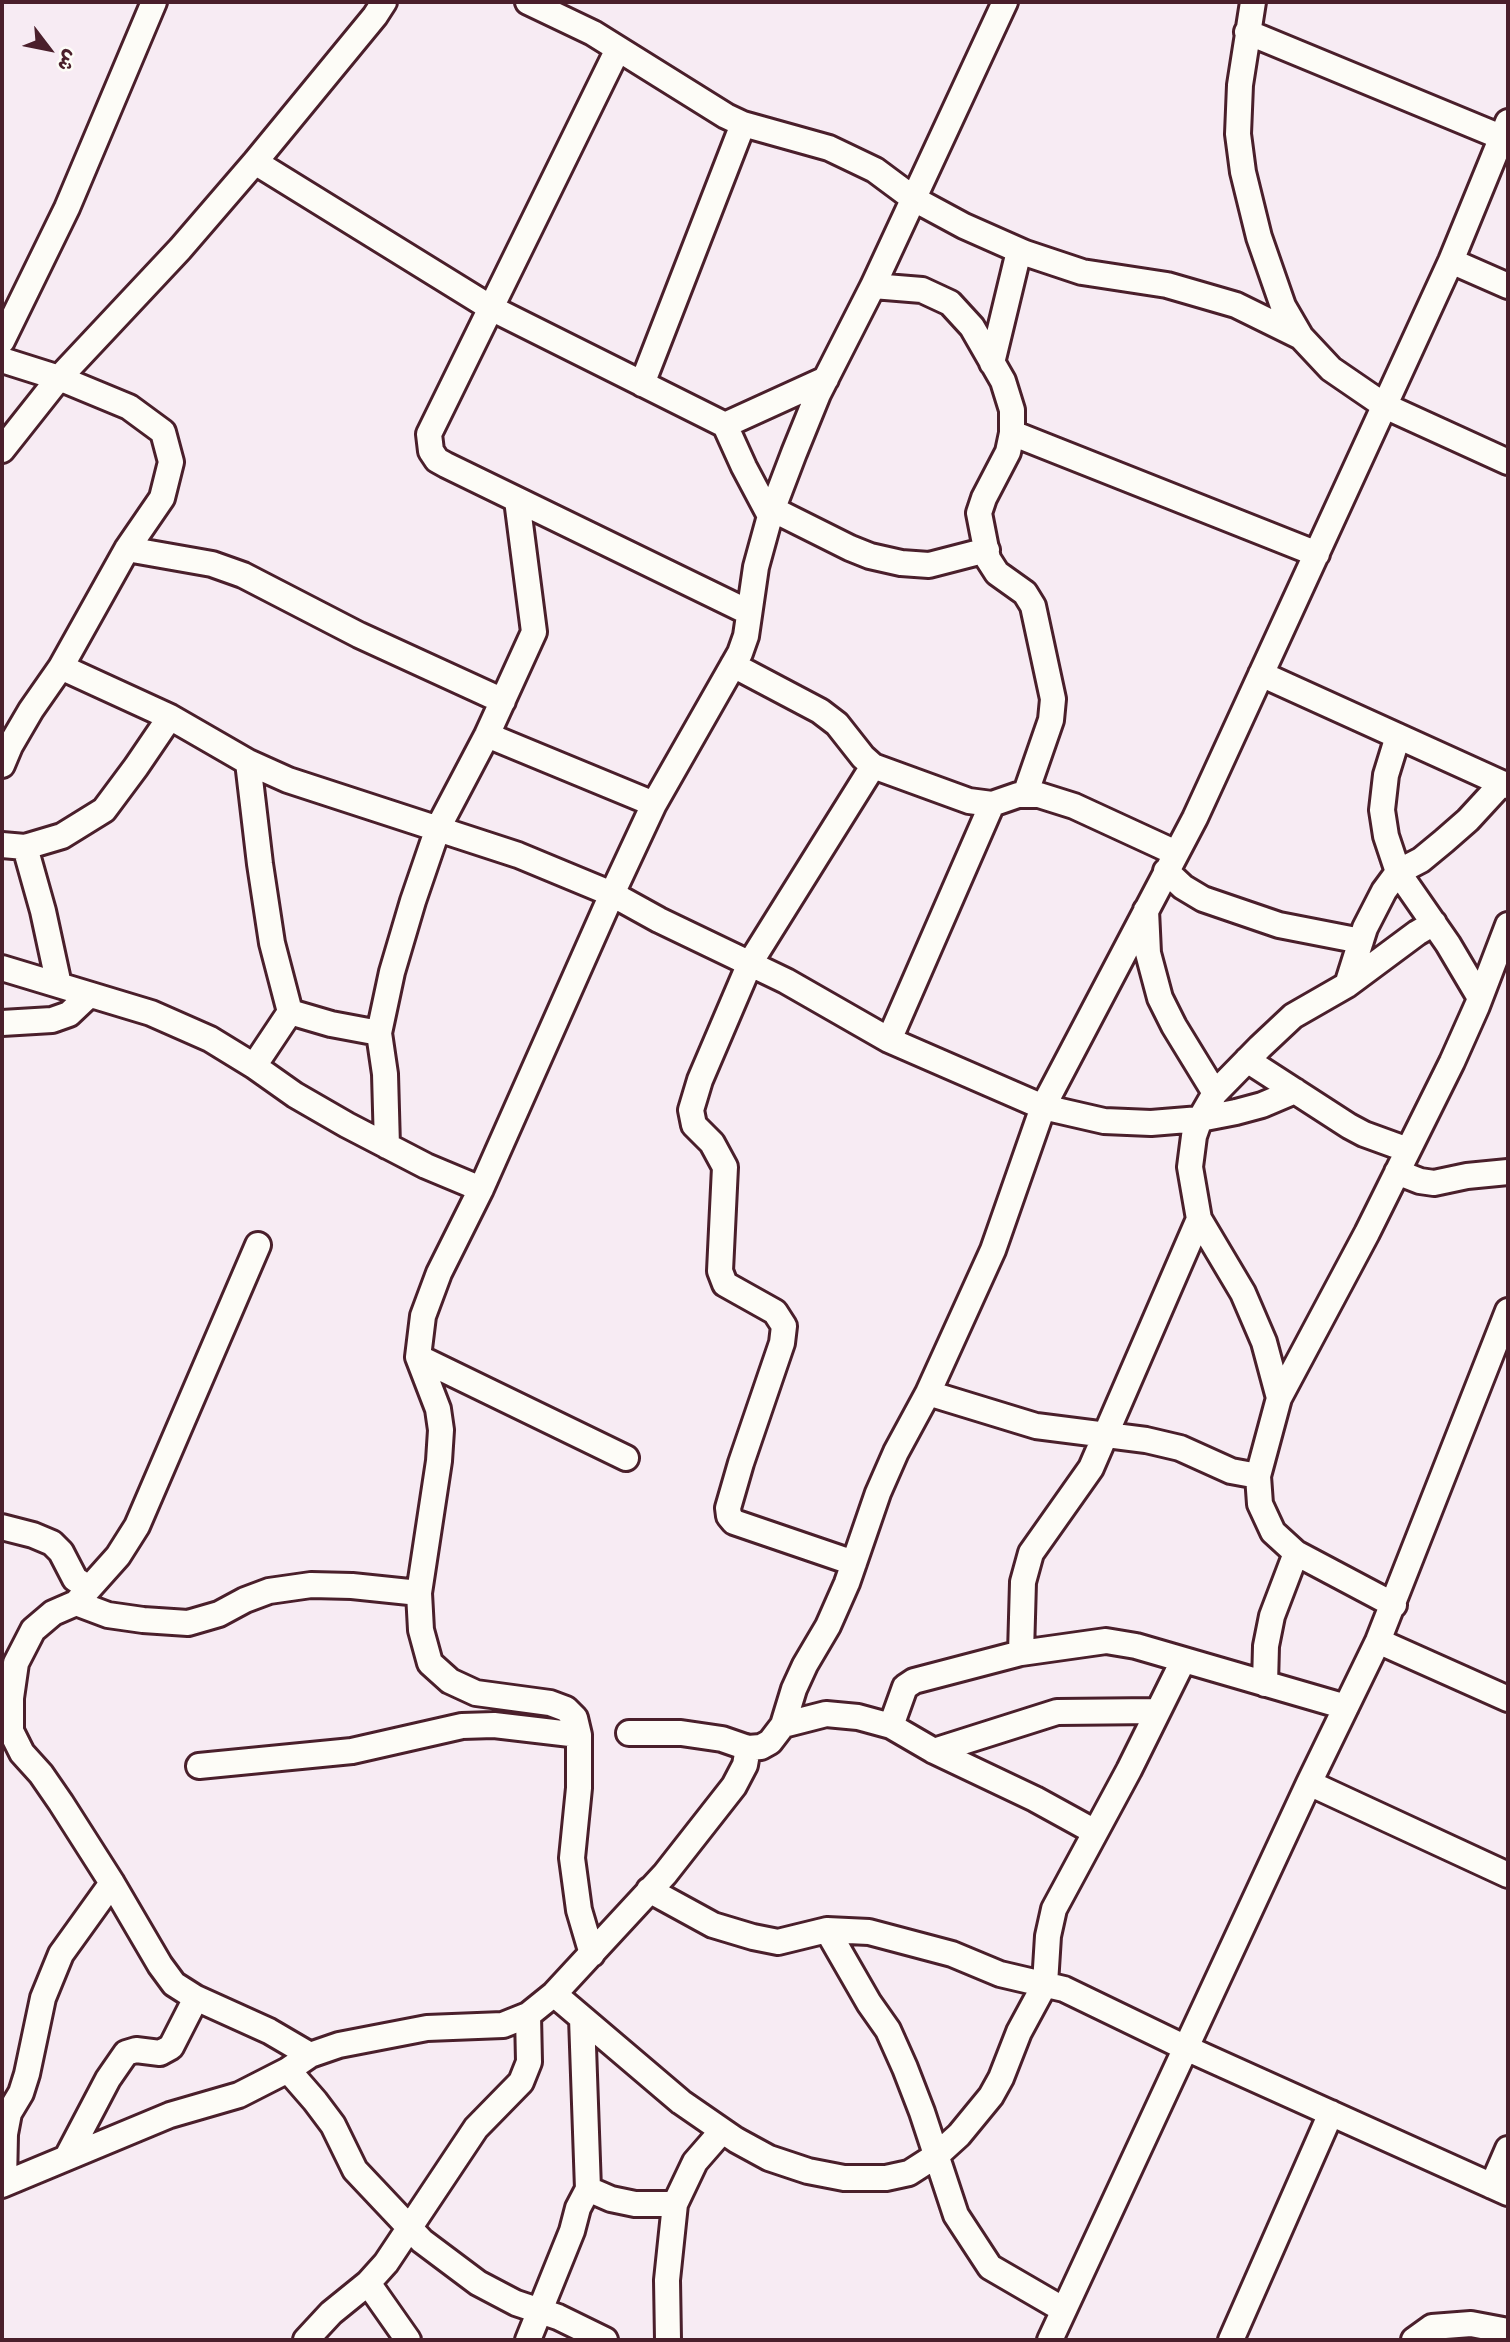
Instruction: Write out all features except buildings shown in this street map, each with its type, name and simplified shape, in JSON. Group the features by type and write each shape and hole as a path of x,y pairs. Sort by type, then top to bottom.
{"street":[{"path":"2,341 67,208 154,2"},
{"path":"2,450 59,378 172,257 255,162 384,2"},
{"path":"528,2 618,48 726,116 743,124 829,148 875,170 914,199 964,226 1020,251 1082,272 1167,285 1236,305 1301,337"},
{"path":"592,1954 579,1910 572,1858 579,1788 579,1735 575,1718 566,1709 550,1703 476,1693 450,1681 430,1663 421,1630 419,1593 439,1461 441,1430 439,1409 418,1357 423,1316 439,1273 481,1188 654,804 733,665 746,636 756,567 771,512 826,379 873,286 1005,2"},
{"path":"1253,2 1240,85 1238,134 1243,172 1259,237 1283,306 1301,337 1331,369 1385,407 1508,463"},
{"path":"629,1733 681,1733 722,1740 748,1748 761,1747 770,1742 783,1725 794,1689 828,1626 854,1563 896,1451 928,1393 993,1250 1043,1107 1171,862 1261,674 1451,261 1505,130 1247,32"},
{"path":"618,48 429,434 431,452 437,460 748,612"},
{"path":"642,384 743,124"},
{"path":"255,162 491,308 725,425 771,512 870,556 901,563 929,565 986,550"},
{"path":"992,363 1020,251"},
{"path":"1451,261 1508,286"},
{"path":"873,286 922,290 950,303 972,327 1003,381 1012,410 1009,452 984,498 979,513 988,559 997,573 1025,593 1033,606 1053,699 1051,720 1025,795"},
{"path":"2,360 59,378 129,407 163,432 171,462 162,498 127,549 61,667 10,746 2,765"},
{"path":"725,425 826,379"},
{"path":"1012,433 1317,554"},
{"path":"387,1146 386,1084 379,1033 392,972 438,828 487,735 534,632 517,500"},
{"path":"127,549 212,564 243,575 359,635 503,701"},
{"path":"733,665 820,711 837,724 873,766 969,801 992,804 1004,799 1039,795 1074,806 1171,862 1183,887 1203,899 1279,925 1361,941"},
{"path":"61,667 170,716 248,762 288,779 518,855 612,894 659,920 786,981 889,1040 1043,1107 1104,1121 1151,1124 1200,1119 1262,1105 1295,1091"},
{"path":"1261,674 1505,785 1421,860 1398,872 1376,905 1347,985"},
{"path":"59,985 43,911 13,846 62,836 104,810 170,716"},
{"path":"487,735 654,804"},
{"path":"1398,736 1386,775 1382,810 1386,836 1398,872 1434,923 1480,998"},
{"path":"248,762 272,943 290,1012 254,1066"},
{"path":"854,1563 734,1522 729,1516 728,1508 782,1343 784,1325 775,1312 725,1284 720,1271 725,1167 712,1143 694,1125 691,1110 700,1080 750,964 873,766"},
{"path":"889,1040 992,804"},
{"path":"1146,909 1148,953 1160,998 1215,1093"},
{"path":"1279,1398 1264,1342 1243,1293 1199,1219 1190,1167 1194,1136 1215,1093 1293,1016 1347,985 1434,923"},
{"path":"1394,1605 1296,1553 1273,1531 1260,1504 1258,1476 1279,1398 1403,1161 1480,998 1508,925"},
{"path":"2,968 151,1013 210,1039 295,1095 387,1146 426,1166 481,1188"},
{"path":"2,1023 52,1020 69,1014 88,996"},
{"path":"290,1012 331,1024 379,1033"},
{"path":"1247,1060 1403,1161 1420,1181 1434,1183 1508,1172"},
{"path":"1021,1653 1023,1582 1031,1553 1091,1468 1199,1219"},
{"path":"258,1245 137,1526 118,1556 83,1596 53,1613 33,1630 16,1663 6,1698 11,1731 22,1754 41,1774 174,1984 197,1998 269,2031 310,2055"},
{"path":"1050,2340 1309,1783 1378,1642 1508,1315"},
{"path":"418,1357 626,1458"},
{"path":"928,1393 1036,1426 1146,1440 1180,1448 1231,1471 1258,1476"},
{"path":"2,1528 33,1535 52,1543 61,1552 83,1596 108,1615 188,1623 219,1614 269,1591 311,1585 419,1593"},
{"path":"1265,1684 1266,1646 1272,1616 1296,1553"},
{"path":"891,1726 905,1687 914,1681 1021,1653 1106,1641 1136,1646 1346,1707"},
{"path":"1378,1642 1508,1699"},
{"path":"554,1994 681,2102 769,2158 808,2171 844,2178 886,2178 909,2173 937,2155 959,2134 991,2096 1001,2078 1019,2032 1045,1984 1048,1936 1054,1909 1129,1770 1183,1661"},
{"path":"934,1751 1057,1712 1157,1711"},
{"path":"783,1725 826,1714 858,1717 891,1726 934,1751 1010,1786 1095,1832"},
{"path":"199,1766 352,1751 462,1726 494,1725 579,1735"},
{"path":"112,1883 61,1954 43,1998 21,2093 6,2112 3,2184 170,2115 239,2095 288,2070 310,2055 339,2045 427,2028 503,2025 528,2015 554,1994 629,1915 694,1838 734,1786 744,1765 748,1748"},
{"path":"1309,1783 1508,1875"},
{"path":"649,1890 713,1925 754,1937 778,1942 827,1930 869,1932 952,1954 1000,1974 1045,1984 1082,1997 1186,2048 1500,2189 1508,2149"},
{"path":"827,1930 869,2003 888,2030 910,2079 956,2215 990,2267 1064,2310"},
{"path":"67,2157 108,2079 126,2053 136,2050 160,2053 171,2047 197,1998"},
{"path":"306,2340 331,2313 368,2283 386,2263 476,2128 521,2082 529,2062 528,2015"},
{"path":"528,2340 572,2231 578,2208 588,2189 582,2018"},
{"path":"288,2070 332,2125 355,2170 409,2229 478,2283 516,2303 558,2317 605,2340"},
{"path":"1231,2340 1331,2113"},
{"path":"668,2340 667,2280 675,2204 695,2162 722,2130"},
{"path":"588,2189 611,2199 635,2204 675,2204"},
{"path":"368,2283 408,2340"},
{"path":"1414,2340 1432,2327 1471,2323 1508,2331"}]}
